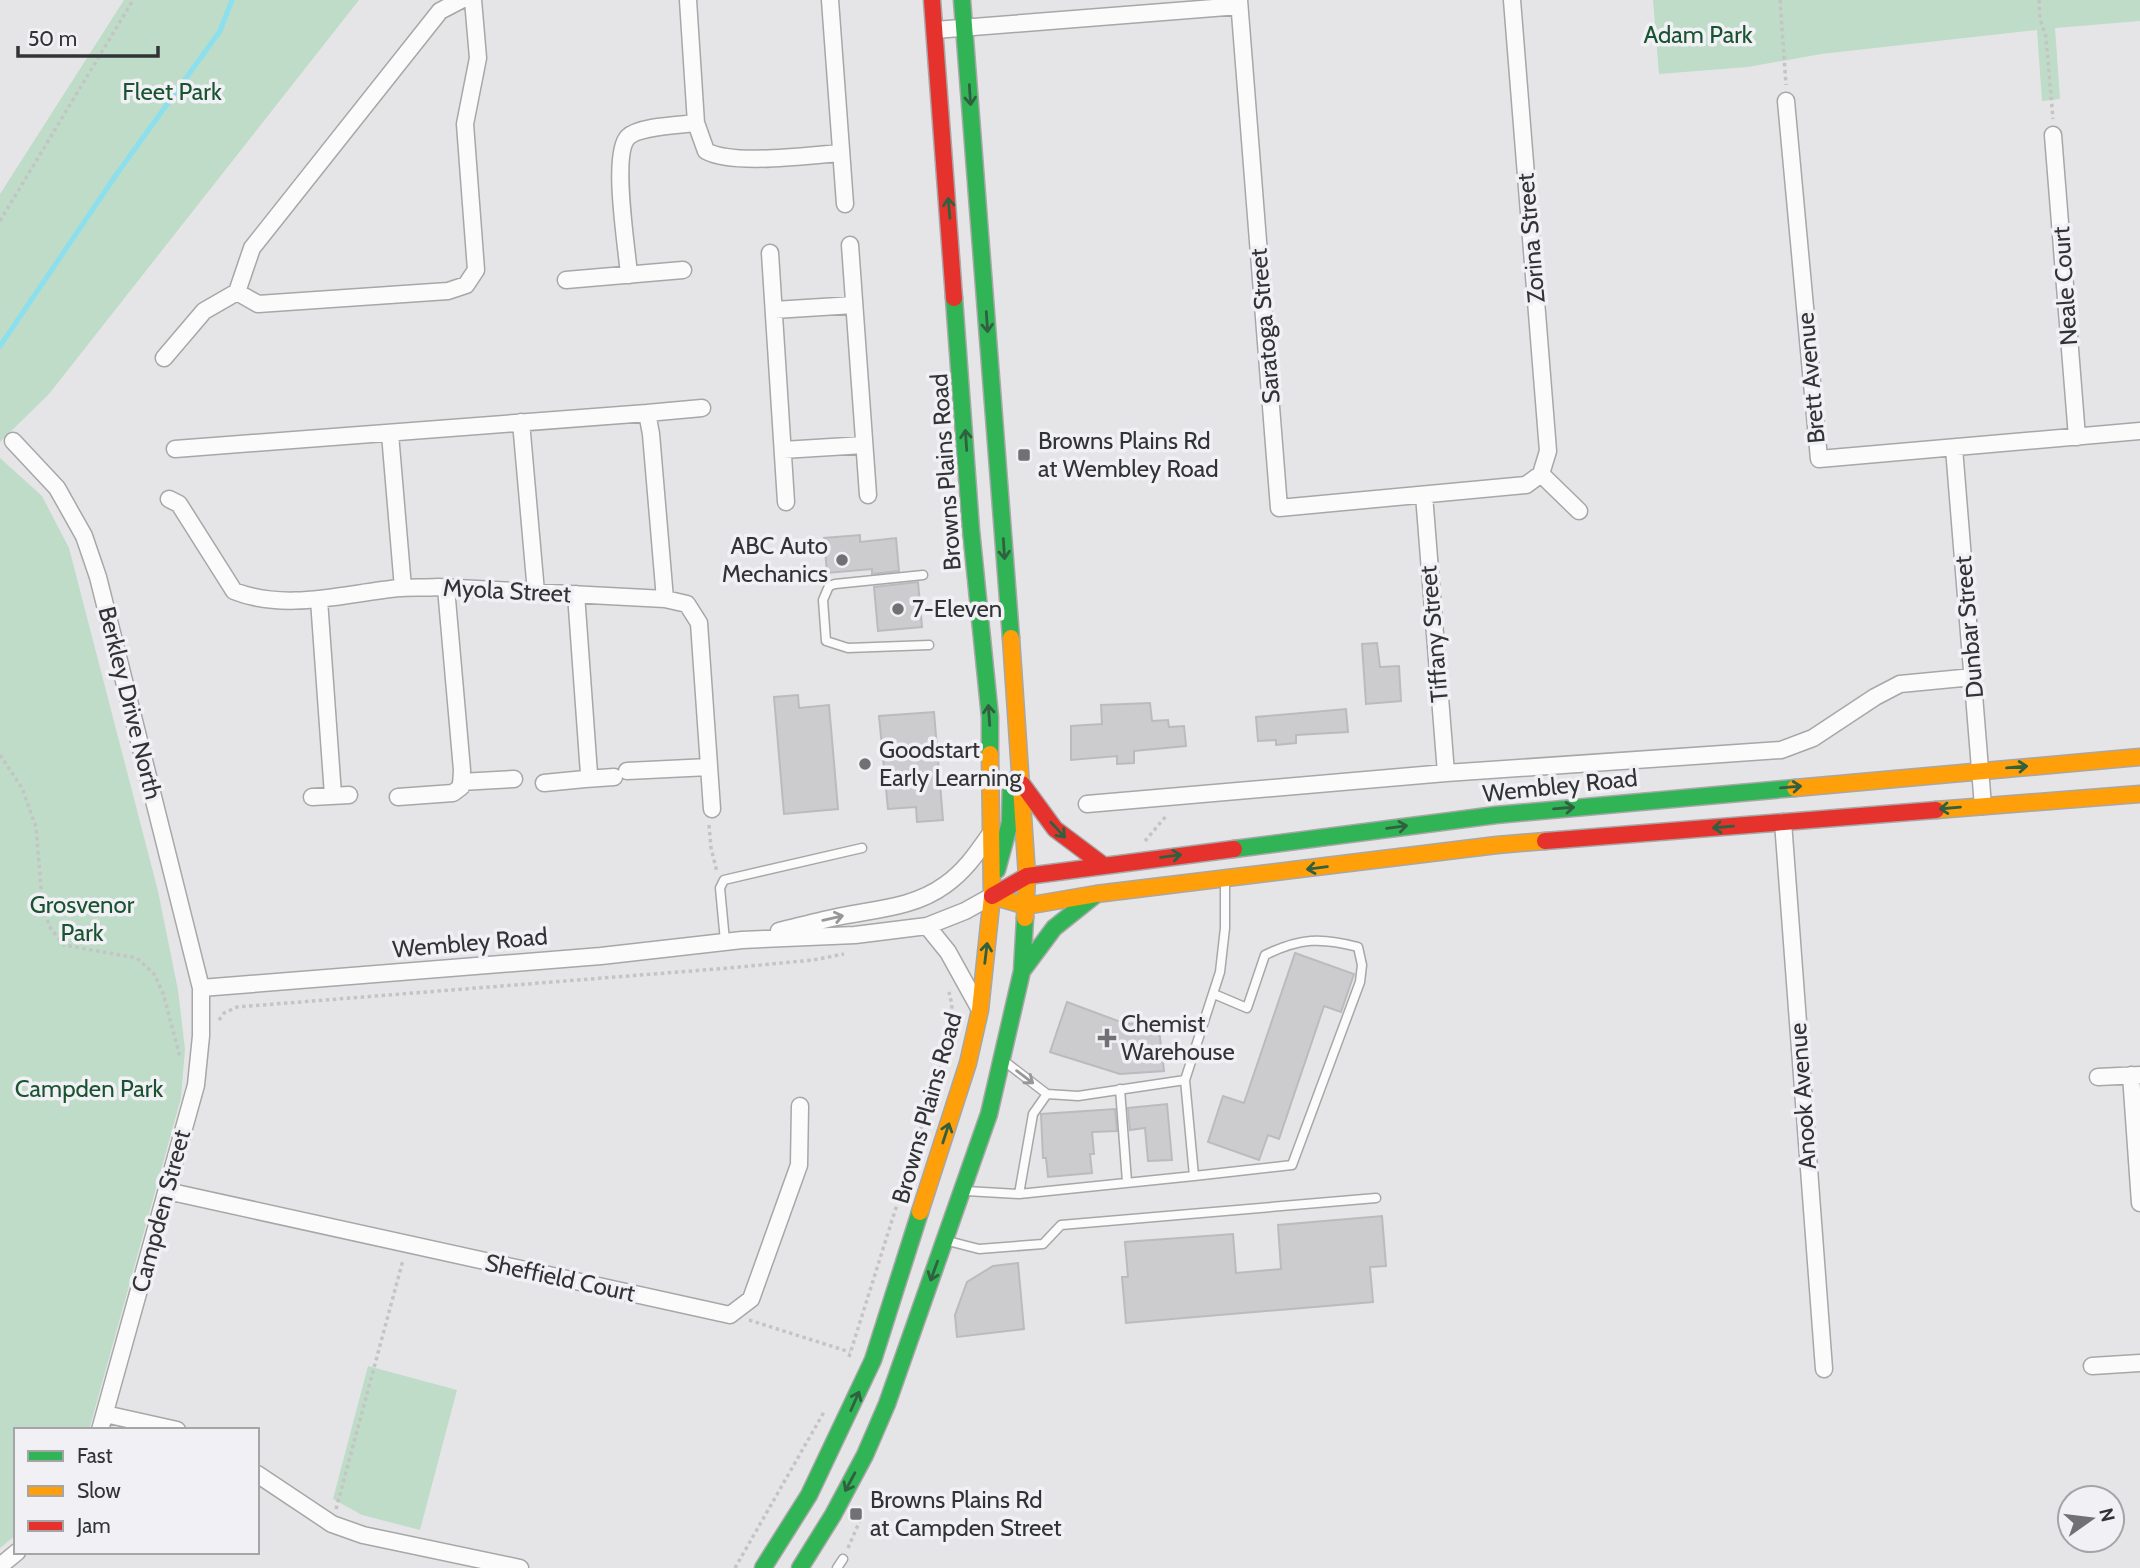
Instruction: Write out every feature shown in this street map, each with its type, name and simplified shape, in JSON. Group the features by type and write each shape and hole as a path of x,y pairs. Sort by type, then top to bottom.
{"main road":[{"name":"Browns Plains Road","path":"764,1568 809,1495 873,1360 968,1063 980,1010 992,896 990,717 971,530 932,0"},
{"path":"800,1568 833,1515 865,1455 887,1404 989,1114 1022,971 1027,876 1022,784 962,0"},
{"path":"1016,713 1009,743 1010,822 992,896 1026,906 1096,894 1497,845 2140,794"},
{"name":"Wembley Road","path":"992,896 1027,876 1496,815 1980,769 2140,757"},
{"path":"1022,784 1055,829 1103,865"},
{"path":"1022,971 1054,928 1096,894"}],"street":[{"path":"164,358 204,311 237,292 253,248 440,10 461,0"},
{"path":"237,292 258,304 448,291 466,285 476,270 465,124 478,58 473,0"},
{"path":"688,0 696,123 706,151 718,158 841,153"},
{"path":"830,0 845,204"},
{"name":"Zorina Street","path":"1513,0 1548,452 1541,474"},
{"path":"935,30 1239,3"},
{"name":"Saratoga Street","path":"1239,3 1279,508 1423,495"},
{"name":"Brett Avenue","path":"1786,101 1819,459 2140,432"},
{"path":"629,275 619,166 621,148 629,136 641,131 696,123"},
{"name":"Neale Court","path":"2053,135 2077,437"},
{"path":"850,245 868,495"},
{"path":"770,253 786,502"},
{"path":"566,280 683,270"},
{"path":"774,310 854,305"},
{"path":"176,449 702,408"},
{"path":"647,413 665,599"},
{"path":"521,422 537,592"},
{"path":"390,434 403,588"},
{"name":"Berkley Drive North","path":"13,441 57,488 84,536 98,577 201,988"},
{"path":"783,450 864,445"},
{"name":"Dunbar Street","path":"1954,448 1983,806"},
{"path":"1423,495 1526,485 1541,474 1579,511"},
{"name":"Tiffany Street","path":"1423,495 1446,773"},
{"name":"Myola Street","path":"169,499 179,504 234,591 249,597 318,600 403,588 446,588 665,599 687,604 699,623 712,809"},
{"path":"398,797 453,793 461,787 446,588"},
{"path":"576,594 590,759 589,774 585,779"},
{"path":"312,797 341,795 318,600"},
{"name":"Wembley Road","path":"1087,804 1446,773 1781,750 1813,738 1875,697 1900,684 1973,677"},
{"path":"544,783 709,766"},
{"path":"461,782 514,779"},
{"name":"Anook Avenue","path":"1783,822 1824,1369"},
{"name":"Wembley Road","path":"743,940 906,903 928,895 961,872 972,861 991,832"},
{"name":"Wembley Road","path":"201,988 601,956 743,940 855,935 927,926 965,911 992,896"},
{"path":"927,926 948,952 980,1010"},
{"name":"Campden Street","path":"103,1422 196,1085 201,1036 201,988"},
{"path":"2098,1077 2136,1075 2140,1203"},
{"path":"730,1315 751,1299 799,1164 800,1106"},
{"name":"Sheffield Court","path":"167,1191 730,1315"},
{"path":"2092,1366 2140,1363"},
{"path":"103,1422 158,1428"},
{"path":"259,1475 332,1524 363,1535 520,1568"},
{"path":"0,1566 15,1554"}],"lane":[{"path":"923,575 835,584 829,586 823,600 827,641 848,648 929,645"},
{"path":"725,942 720,888 724,880 862,848"},
{"path":"1194,1176 1185,1080 1214,994 1223,955 1225,879"},
{"path":"963,1191 1019,1194 1292,1165 1360,982 1362,965 1357,947 1328,939 1286,944 1265,955 1247,1008 1214,994"},
{"path":"1003,1060 1047,1094 1078,1096 1185,1080"},
{"path":"1120,1089 1127,1182"},
{"path":"1019,1194 1034,1114 1047,1094"},
{"path":"945,1240 979,1249 1043,1244 1061,1225 1376,1198"},
{"path":"837,1568 843,1559"}],"path":[{"path":"0,221 133,0"},
{"path":"1780,0 1786,101"},
{"path":"2039,0 2040,19 2046,37 2053,135"},
{"path":"0,755 22,788 36,827 42,900 49,926 64,945 136,958 154,974 170,1016 180,1051 180,1061"},
{"path":"1128,861 1183,796"},
{"path":"712,809 709,820 711,848 720,888"},
{"path":"217,1026 224,1013 237,1007 741,967 852,953"},
{"path":"846,1363 950,1036 952,1005 948,985"},
{"path":"332,1524 407,1244"},
{"path":"730,1315 764,1323 850,1352"},
{"path":"735,1568 827,1406"},
{"path":"843,1559 861,1518"}],"green space":[{"name":"Fleet Park","path":"124,0 359,0 49,394 0,442 0,194"},
{"name":"Adam Park","path":"1653,0 2140,0 2140,21 2055,28 2060,99 2042,101 2037,30 1821,54 1748,67 1659,74"},
{"path":"0,458 42,496 69,548 158,891 178,990 185,1049 181,1098 90,1428 14,1428 14,1537 0,1548"},
{"path":"368,1366 457,1390 420,1530 362,1515 333,1499"}],"building":[{"path":"860,535 860,542 896,538 899,571 872,574 872,569 827,573 824,538"},
{"name":"7-Eleven","path":"918,582 922,627 878,631 874,587"},
{"path":"1377,643 1380,667 1399,666 1401,701 1366,704 1362,644"},
{"path":"798,695 799,708 829,705 838,809 784,814 774,697"},
{"path":"1150,703 1152,721 1168,720 1169,727 1184,726 1186,746 1134,751 1134,763 1117,764 1117,756 1071,760 1071,726 1102,724 1101,705"},
{"path":"1346,709 1348,732 1296,735 1296,743 1276,745 1276,740 1258,741 1256,717"},
{"path":"934,712 943,820 917,822 916,807 888,809 879,716"},
{"path":"1295,953 1354,974 1341,1012 1324,1006 1279,1139 1268,1135 1259,1160 1208,1142 1223,1096 1244,1103"},
{"name":"Chemist Warehouse","path":"1067,1002 1126,1024 1158,1021 1164,1071 1120,1074 1050,1052"},
{"path":"1167,1104 1172,1160 1148,1161 1145,1128 1130,1130 1128,1108"},
{"path":"1115,1109 1117,1131 1092,1132 1092,1173 1048,1177 1046,1158 1043,1158 1041,1114"},
{"path":"1382,1216 1386,1266 1370,1267 1373,1302 1126,1323 1122,1277 1128,1277 1125,1242 1233,1234 1236,1273 1281,1269 1278,1225"},
{"path":"1018,1263 1024,1329 957,1337 955,1315 967,1282 993,1266"}],"waterway":[{"path":"0,346 116,175 220,31 232,0"}],"traffic: fast":[{"path":"962,0 1011,638"},
{"path":"954,298 971,530 990,717 990,754"},
{"path":"997,870 1010,822 1011,781"},
{"path":"1234,849 1496,815 1795,788"},
{"path":"1022,971 1054,928 1094,896"},
{"path":"800,1568 833,1515 865,1455 887,1404 989,1114 1022,971 1025,918"},
{"path":"763,1568 809,1495 873,1360 920,1212"}],"traffic: slow":[{"path":"1011,638 1027,876 1025,918"},
{"path":"920,1212 968,1063 980,1010 992,896 990,754"},
{"path":"1795,788 2140,757"},
{"path":"1936,810 2140,794"},
{"path":"992,896 1026,906 1096,894 1545,841"}],"traffic: jam":[{"path":"932,0 954,298"},
{"path":"1022,784 1055,829 1103,865"},
{"path":"1545,841 1936,810"},
{"path":"992,896 1027,876 1234,849"}],"place":[{"name":"Browns Plains Rd at Wembley Road","path":"1024,455"},
{"name":"ABC Auto Mechanics","path":"842,560"},
{"name":"7-Eleven","path":"898,609"},
{"name":"Goodstart Early Learning","path":"865,764"},
{"name":"Chemist Warehouse","path":"1107,1038"},
{"name":"Browns Plains Rd at Campden Street","path":"856,1514"}],"park label":[{"name":"Grosvenor Park","path":"82,919"},
{"name":"Campden Park","path":"89,1089"}]}
